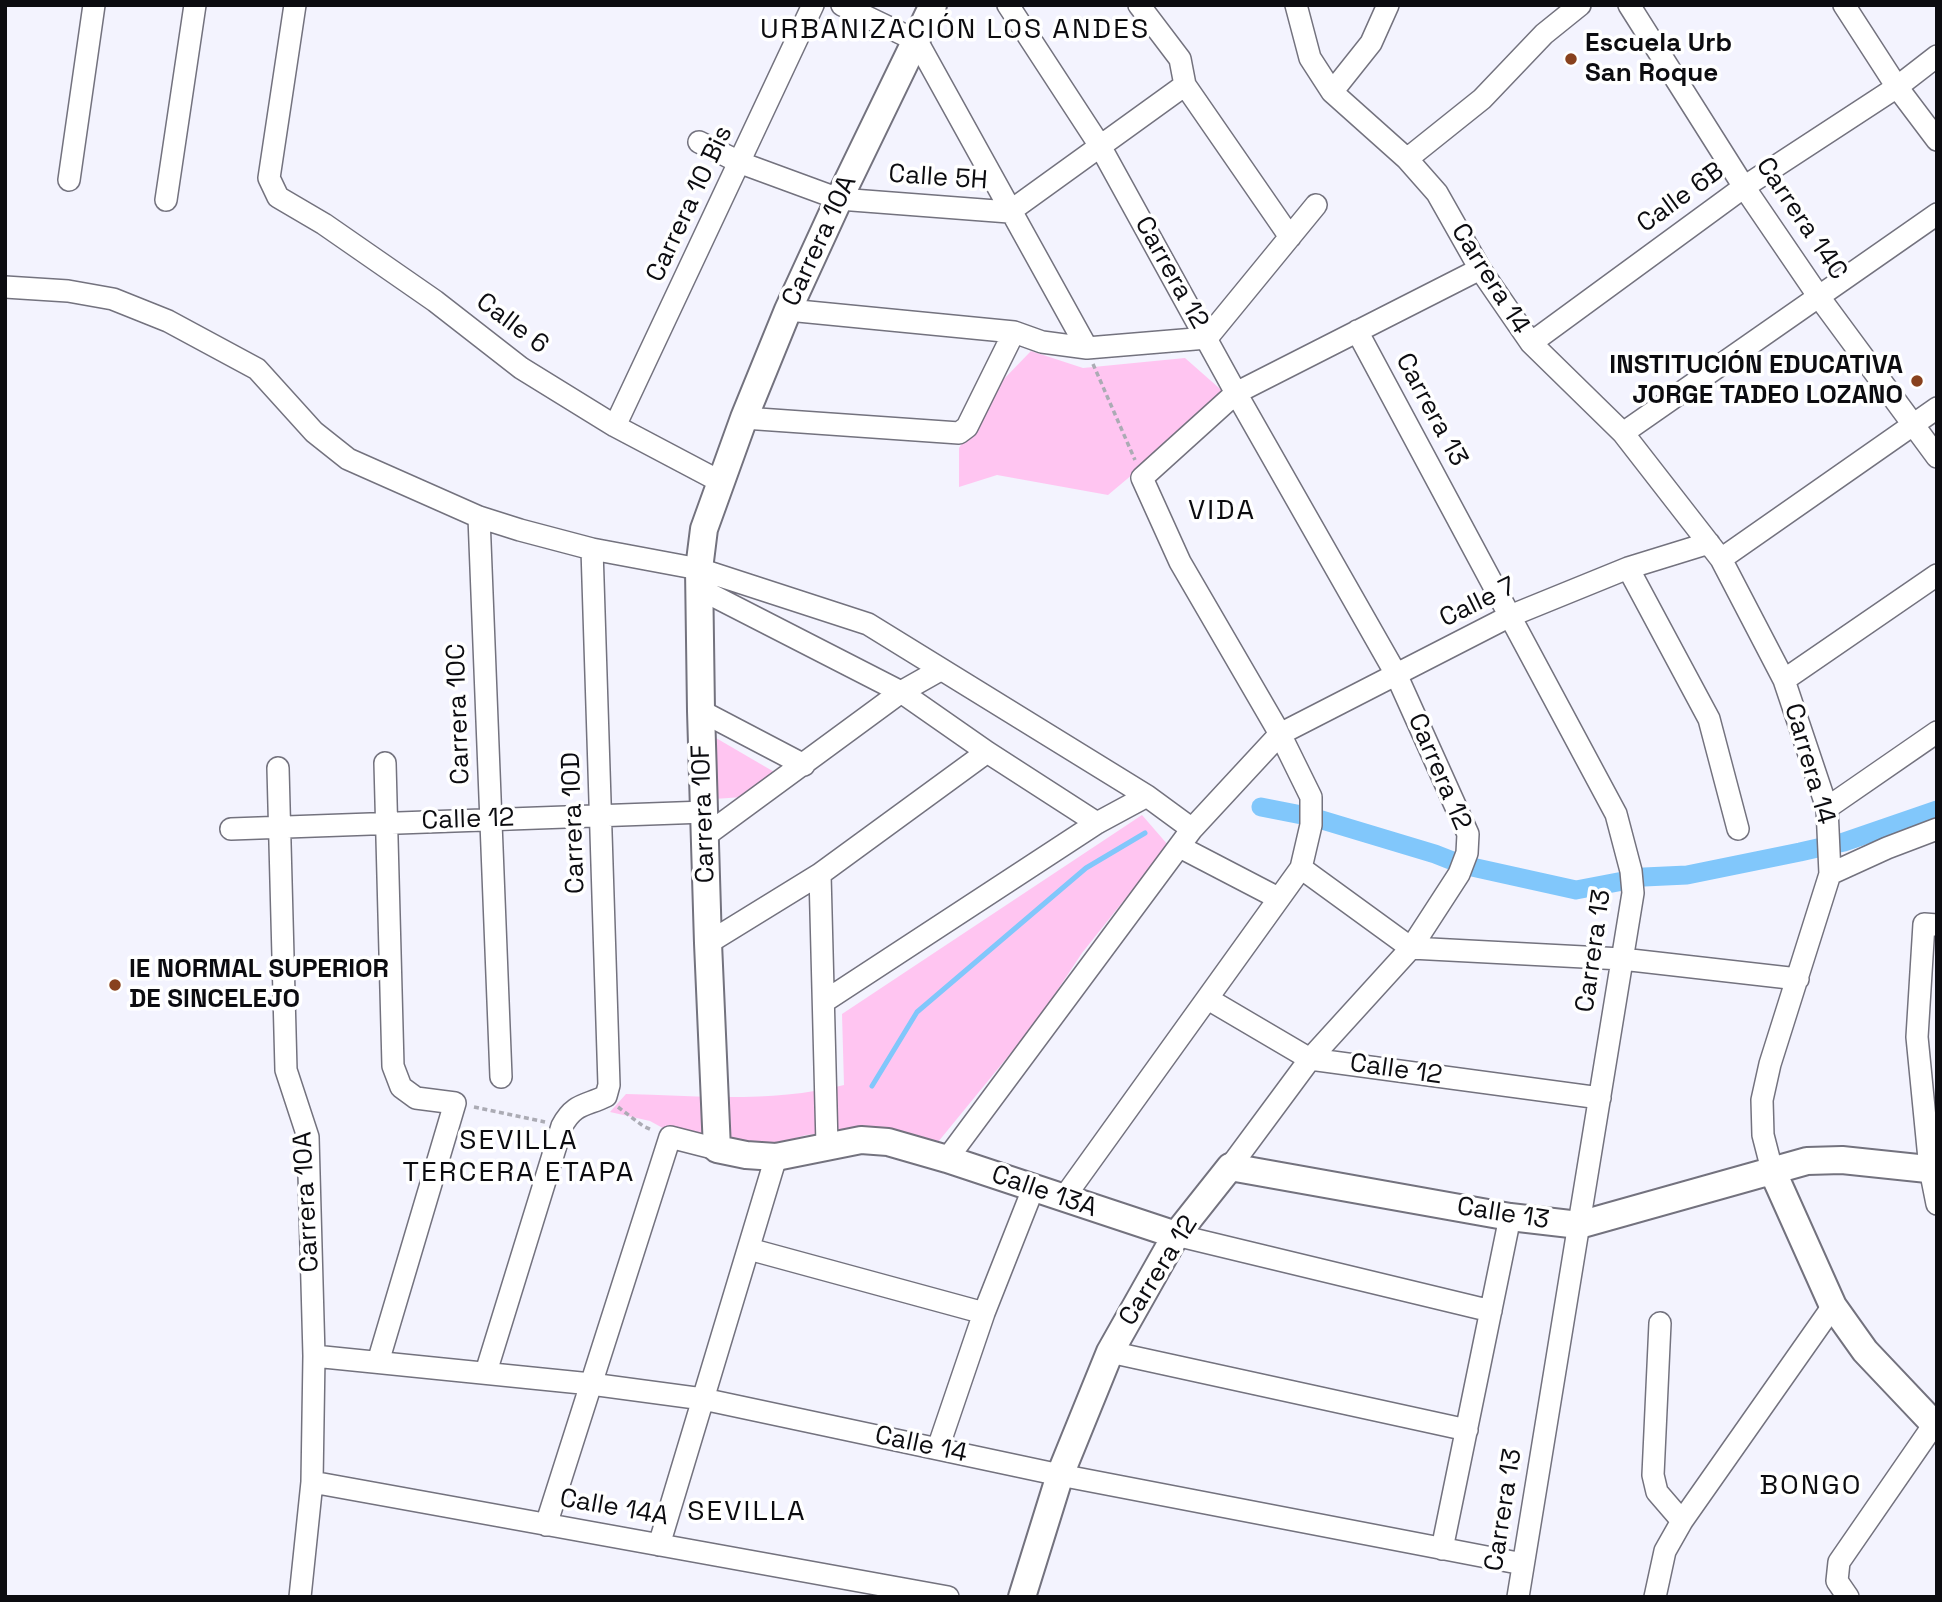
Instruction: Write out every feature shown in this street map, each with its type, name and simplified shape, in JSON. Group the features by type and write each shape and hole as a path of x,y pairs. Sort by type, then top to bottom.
{"street":[{"path":"69,180 94,5"},
{"path":"166,200 195,5"},
{"name":"Calle 6","path":"295,5 269,178 278,197 324,223 424,293 521,368 615,426 721,482"},
{"name":"Carrera 10 Bis","path":"615,426 813,5"},
{"path":"842,5 916,41 1087,348"},
{"name":"Carrera 10A","path":"721,482 788,310 933,5"},
{"name":"Carrera 12","path":"1008,5 1100,146 1236,394 1396,674 1468,834 1467,853 1459,874 1411,948 1310,1059 1176,1236 1110,1352 1060,1475 1022,1597"},
{"path":"1139,5 1180,59 1185,86 1290,237"},
{"name":"Carrera 14","path":"1296,5 1310,58 1332,92 1407,159 1437,193 1480,269 1531,344 1623,433 1715,551 1784,680 1828,818 1830,874 1770,1064 1762,1100 1763,1135 1772,1170 1833,1306 1865,1351 1936,1424 1839,1562 1837,1581 1848,1597"},
{"path":"1332,92 1371,43 1388,5"},
{"path":"1407,159 1482,99 1544,34 1580,5"},
{"name":"Carrera 14C","path":"1629,5 1744,187 1819,297 1937,457"},
{"path":"1844,5 1897,87 1937,140"},
{"name":"Calle 6B","path":"1531,344 1744,187 1897,87 1937,56"},
{"name":"Calle 5H","path":"699,142 741,163 839,199 1009,212 1185,86"},
{"path":"788,310 1014,332 1042,342 1087,348 1207,338 1316,205"},
{"path":"1623,433 1937,214"},
{"path":"1063,1199 1301,868 1311,825 1311,797 1280,734 1180,562 1142,478 1236,394 1480,269"},
{"path":"5,287 68,291 113,299 168,321 257,369 314,432 348,459 479,517 868,624 1147,796 1192,829"},
{"name":"Carrera 13","path":"1357,331 1616,814 1631,871 1633,893 1518,1597"},
{"path":"744,418 959,433 967,427 1014,332"},
{"name":"Calle 7","path":"947,1159 1192,829 1280,734 1510,617 1628,568 1715,551 1937,408"},
{"name":"Carrera 10F","path":"717,1149 708,943 699,579 704,529 721,482"},
{"name":"Carrera 10C","path":"479,517 501,1077"},
{"name":"Carrera 10D","path":"592,549 602,816 608,1085 606,1096"},
{"path":"1628,568 1709,719 1738,829"},
{"path":"1784,680 1937,575"},
{"path":"699,579 901,692 1097,823"},
{"path":"705,824 804,765 901,692 940,670"},
{"path":"701,711 804,765"},
{"path":"1828,818 1937,732"},
{"path":"708,943 820,874 987,752"},
{"path":"378,1362 455,1103 416,1098 401,1087 393,1066 385,763"},
{"name":"Carrera 10A","path":"278,768 286,1070 309,1137 314,1356 312,1482 300,1597"},
{"path":"825,1001 1097,823 1147,796"},
{"name":"Calle 12","path":"231,829 602,816 705,824"},
{"path":"1830,874 1937,829"},
{"path":"1180,847 1278,898"},
{"path":"1301,868 1411,948 1622,960 1798,979"},
{"path":"820,874 827,1145"},
{"path":"1930,924 1927,1038 1937,1204"},
{"name":"Calle 12","path":"1208,999 1310,1059 1600,1098"},
{"path":"486,1372 562,1126 568,1115 581,1104 606,1096"},
{"path":"546,1524 670,1137"},
{"name":"Calle 13A","path":"670,1137 746,1155 776,1157 861,1140 888,1142 947,1159 1176,1236 1491,1311"},
{"path":"659,1545 776,1157"},
{"path":"1772,1170 1807,1161 1842,1160 1933,1170"},
{"name":"Calle 13","path":"1230,1167 1510,1217 1579,1225 1772,1170"},
{"path":"938,1448 984,1313 1033,1189"},
{"path":"1442,1549 1510,1217"},
{"path":"748,1249 984,1313"},
{"path":"1655,1597 1665,1551 1682,1521 1833,1306"},
{"path":"1660,1323 1653,1475 1657,1492 1682,1521"},
{"path":"1110,1352 1467,1430"},
{"name":"Calle 14","path":"314,1356 486,1372 703,1399 1060,1475 1523,1564"},
{"name":"Calle 14A","path":"312,1482 948,1597"}],"path":[{"path":"1087,348 1142,478"},
{"path":"606,1096 643,1126 670,1137"},
{"path":"455,1103 562,1126"}],"shaded area":[{"path":"1031,351 1083,368 1185,358 1227,395 1108,495 997,475 959,487 959,448 1000,383"},
{"path":"716,738 776,773 743,797 714,799"},
{"path":"1142,815 1168,845 1082,953 1037,1021 938,1142 878,1129 806,1135 769,1146 670,1132 650,1121 610,1112 626,1094 763,1096 817,1091 844,1085 842,1014"}],"waterway":[{"path":"1261,807 1312,817 1463,865 1576,890 1644,877 1687,875 1800,852 1844,842 1937,810"},
{"path":"872,1086 917,1012 1086,868 1145,833"}],"place":[{"name":"Escuela Urb San Roque","path":"1571,59"},
{"name":"INSTITUCIÓN EDUCATIVA JORGE TADEO LOZANO","path":"1917,381"},
{"name":"IE NORMAL SUPERIOR DE SINCELEJO","path":"115,985"}],"district":[{"name":"URBANIZACIÓN LOS ANDES","path":"955,30"},
{"name":"VIDA","path":"1222,511"},
{"name":"SEVILLA TERCERA ETAPA","path":"519,1157"},
{"name":"BONGO","path":"1811,1486"},
{"name":"SEVILLA","path":"747,1512"}]}
